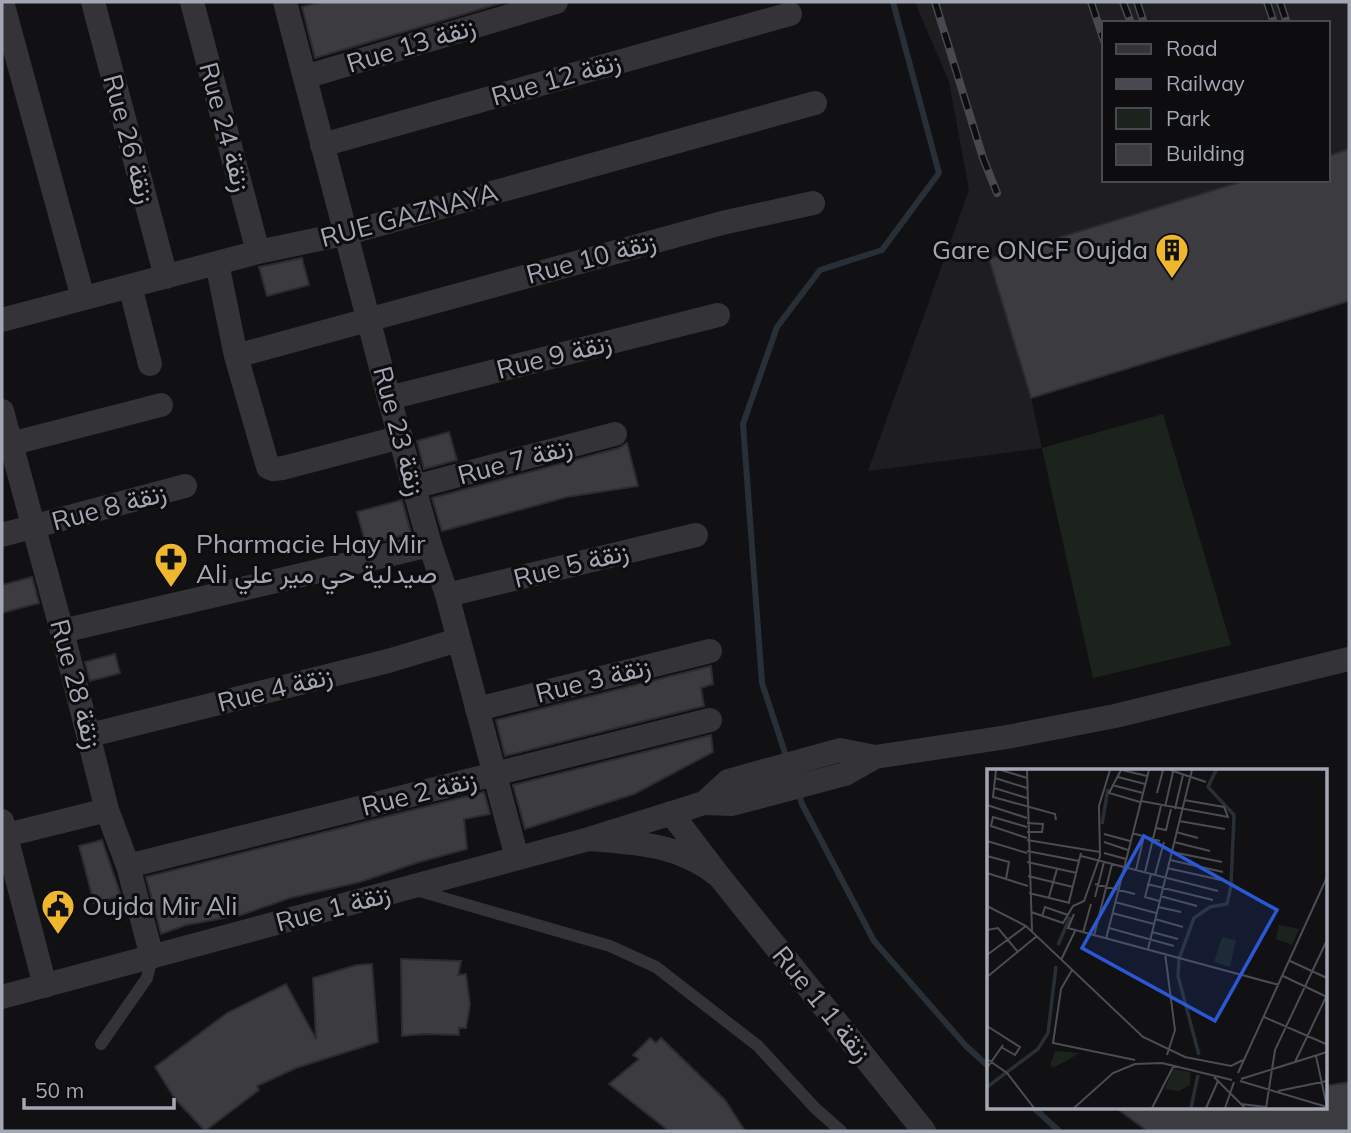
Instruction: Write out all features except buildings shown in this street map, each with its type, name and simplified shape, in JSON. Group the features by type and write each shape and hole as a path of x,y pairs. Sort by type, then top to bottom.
{"street":[{"path":"2,2 83,298"},
{"name":"Rue 26 زنقة","path":"93,2 166,277"},
{"name":"Rue 24 زنقة","path":"192,2 258,253"},
{"name":"Rue 23 زنقة","path":"285,2 348,233 389,398 430,545 447,595 517,858"},
{"name":"Rue 13 زنقة","path":"305,77 556,2"},
{"name":"Rue 12 زنقة","path":"322,145 790,14"},
{"name":"RUE GAZNAYA","path":"2,320 217,263 348,233 815,103"},
{"name":"Rue 10 زنقة","path":"236,356 722,223 813,203"},
{"path":"217,263 236,356 266,464 273,469 401,437"},
{"path":"130,286 150,364"},
{"name":"Rue 9 زنقة","path":"389,398 718,315"},
{"path":"10,444 162,405"},
{"name":"Rue 28 زنقة","path":"2,411 90,735 107,810 128,866 152,957"},
{"name":"Rue 7 زنقة","path":"414,488 615,435"},
{"name":"Rue 8 زنقة","path":"2,535 186,486"},
{"name":"Rue 5 زنقة","path":"447,595 696,536"},
{"path":"62,631 430,545"},
{"name":"Rue 4 زنقة","path":"90,735 388,661 458,640"},
{"name":"Rue 3 زنقة","path":"477,709 710,651"},
{"path":"589,839 704,803 730,792 842,762 1007,737 1115,716 1349,659"},
{"name":"Rue 2 زنقة","path":"128,866 710,720"},
{"path":"45,986 3,831 107,810"},
{"name":"Rue 1 زنقة 1","path":"671,813 924,1131"},
{"name":"Rue 1 زنقة 1","path":"543,851 589,839 656,845 695,859 719,876"},
{"name":"Rue زنقة 1","path":"2,997 543,851"}],"lane":[{"path":"409,888 610,946 656,967 758,1046 815,1108 841,1131"},
{"path":"101,1044 147,978 152,957"}],"shaded area":[{"path":"915,2 1349,2 1349,301 1031,398 1042,448 868,471 969,190 949,82"}],"green space":[{"path":"1163,414 1231,645 1093,678 1042,448"}],"waterway":[{"path":"787,759 762,683 743,424 777,327 820,270 882,250 939,173 893,2"},
{"path":"798,792 874,941 966,1046 987,1065"},
{"path":"1034,1108 1059,1131"}],"railway":[{"path":"935,2 983,158 997,193"},
{"path":"1091,2 1102,35"},
{"path":"1123,2 1130,21"},
{"path":"1137,2 1143,21"},
{"path":"1267,2 1273,21"},
{"path":"1280,2 1286,21"}],"place":[{"name":"Gare ONCF Oujda","path":"1172,280"},
{"name":"Pharmacie Hay Mir Ali صيدلية حي مير علي","path":"171,589"},
{"name":"Oujda Mir Ali","path":"58,936"}]}
